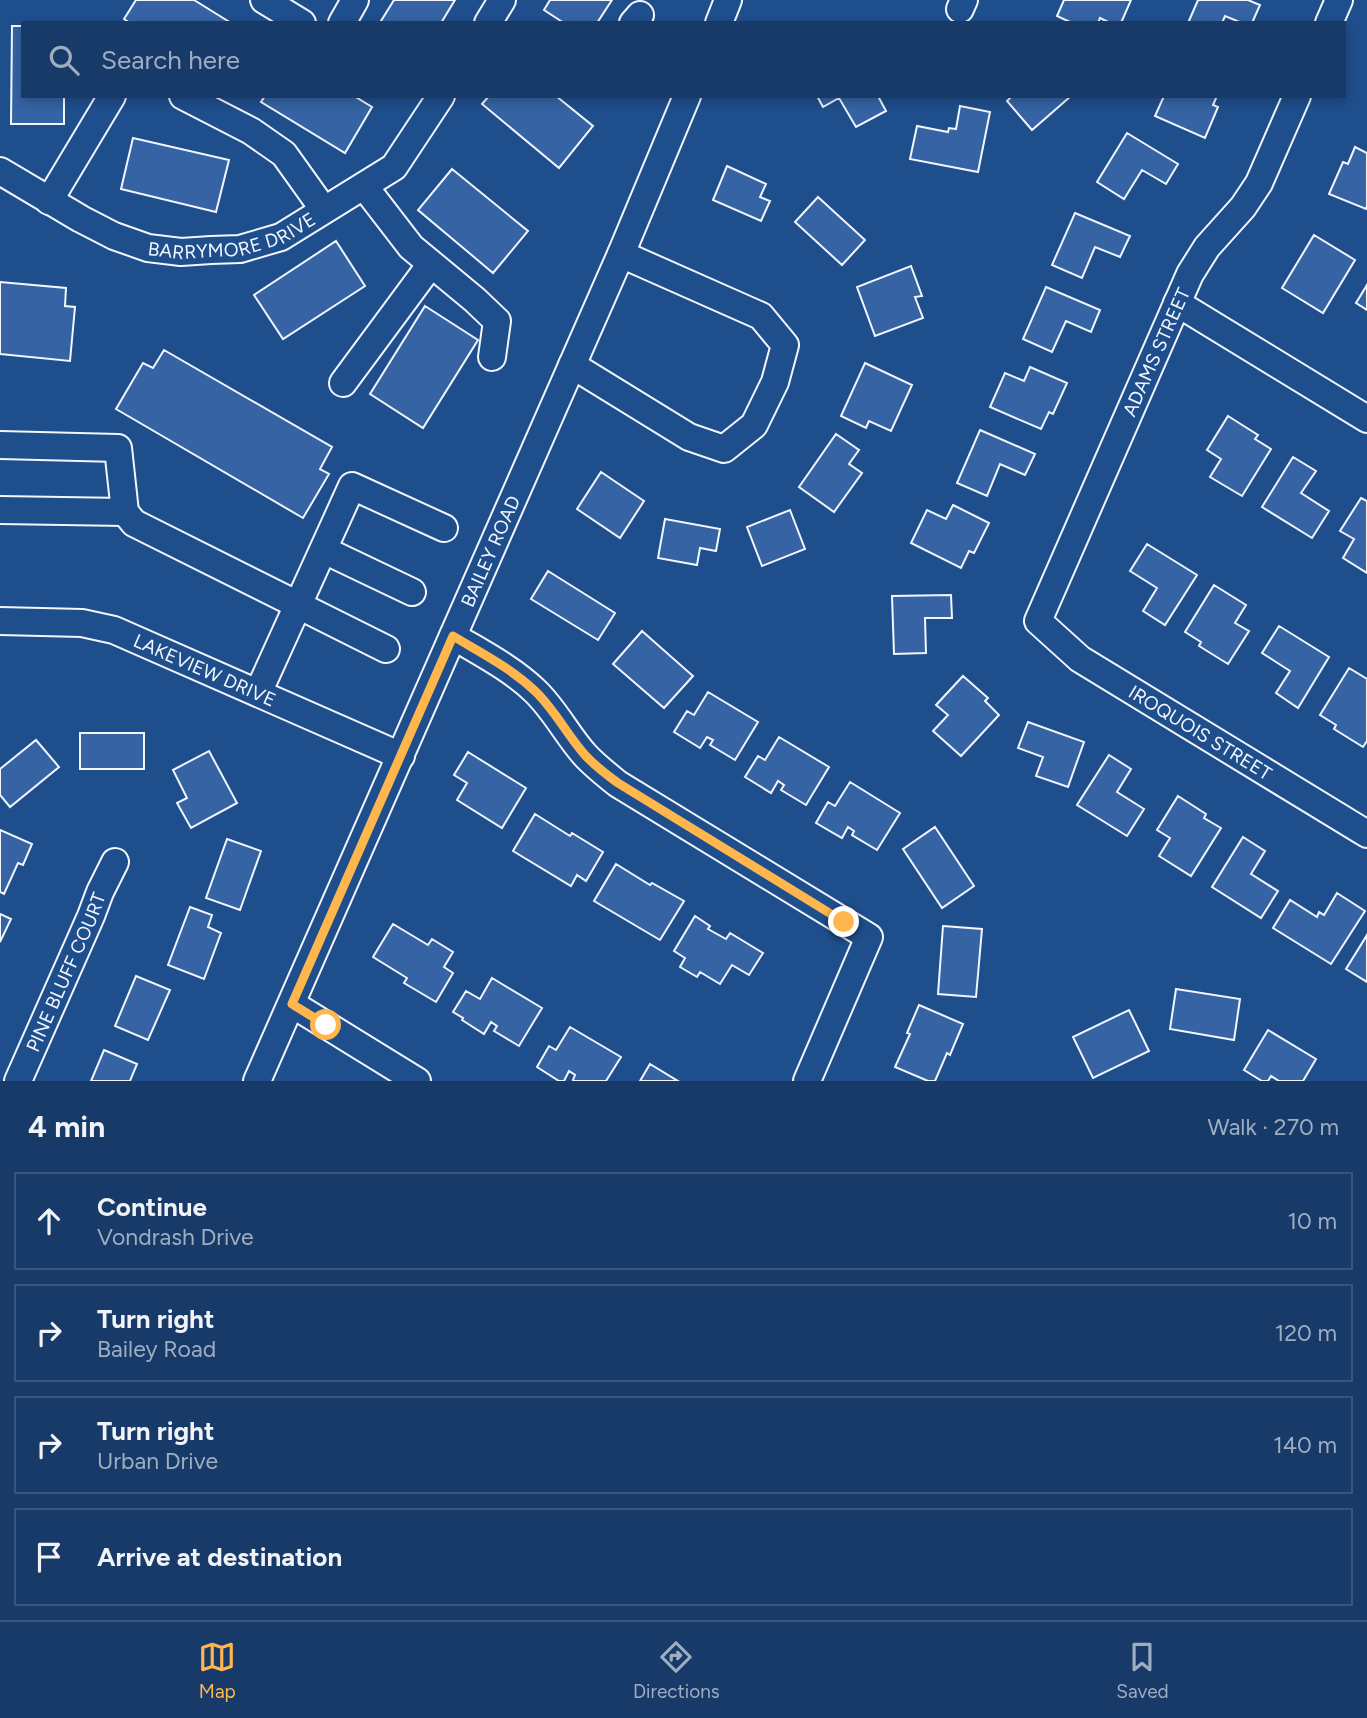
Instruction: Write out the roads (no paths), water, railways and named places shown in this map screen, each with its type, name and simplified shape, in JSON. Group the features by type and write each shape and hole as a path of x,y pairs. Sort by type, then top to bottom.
{"street":[{"path":"264,0 299,21"},
{"path":"343,21 355,0"},
{"path":"720,21 728,0"},
{"path":"1330,21 1339,0"},
{"path":"49,201 111,98"},
{"path":"187,98 251,131 284,155 324,210"},
{"name":"BAILEY ROAD","path":"257,1081 621,254 686,98"},
{"name":"ADAMS STREET","path":"1038,621 1190,274 1207,247 1243,207 1259,183 1296,98"},
{"name":"BARRYMORE DRIVE","path":"0,171 114,236 148,248 181,252 240,250 281,237 394,167 432,100"},
{"path":"364,186 411,247 497,321 492,357"},
{"path":"572,365 689,436 724,449 754,425 775,382 785,345 761,316 621,254"},
{"path":"343,383 431,264"},
{"path":"1177,303 1367,419"},
{"path":"0,445 118,448 125,512 134,523 386,649"},
{"path":"258,694 352,486 444,528"},
{"path":"0,510 125,512"},
{"path":"324,550 412,592"},
{"name":"LAKEVIEW DRIVE","path":"0,621 82,623 114,630 401,756"},
{"name":"IROQUOIS STREET","path":"1038,621 1080,659 1367,834"},
{"path":"453,636 514,674 534,691 554,712 584,755 601,771 869,937 807,1081"},
{"name":"PINE BLUFF COURT","path":"18,1081 115,862"},
{"path":"292,1004 417,1081"}]}
